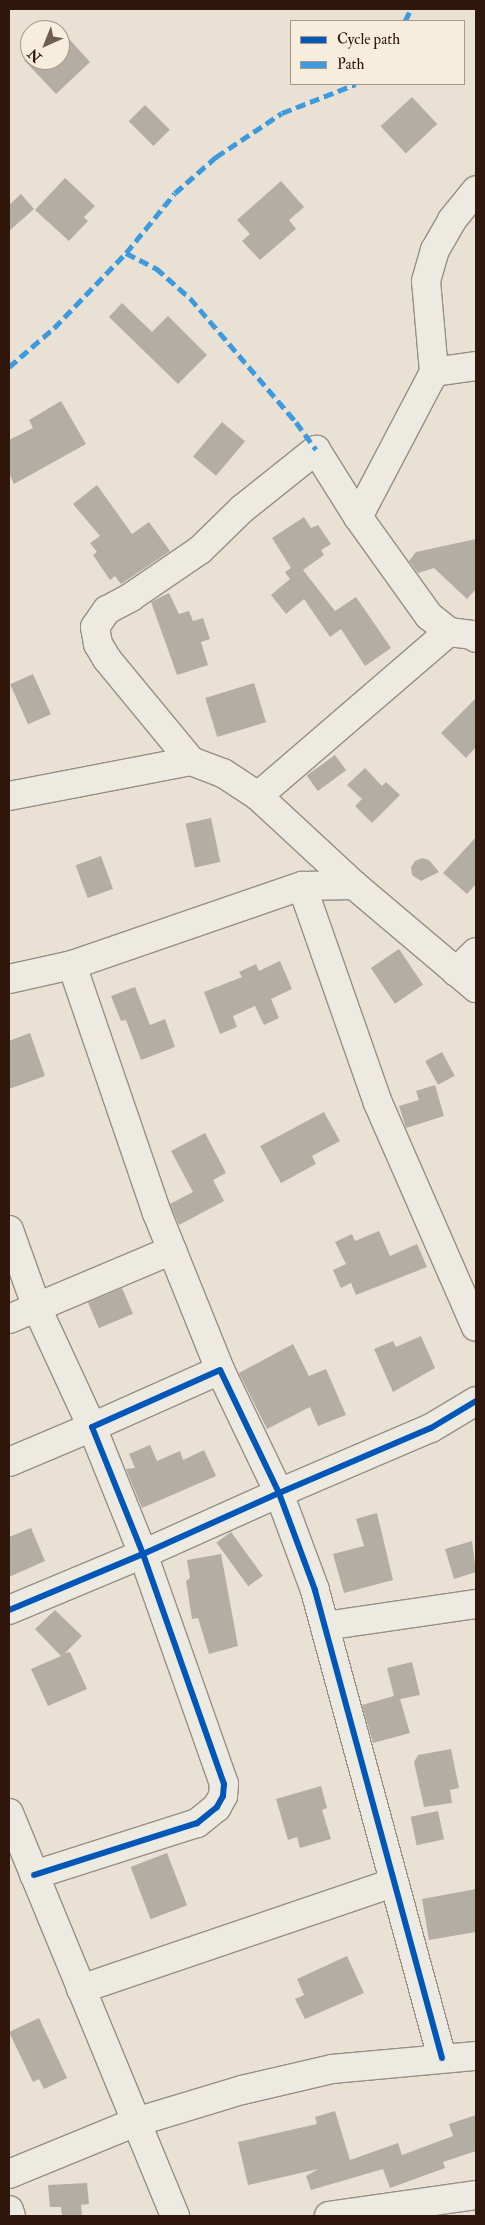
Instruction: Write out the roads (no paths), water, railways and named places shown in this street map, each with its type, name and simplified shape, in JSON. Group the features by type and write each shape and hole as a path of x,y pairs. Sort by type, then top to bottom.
{"street":[{"path":"358,518 434,372 426,282 435,250 452,220 476,190"},
{"path":"434,372 476,366"},
{"path":"258,796 468,634 429,616 358,518 316,450 242,509 200,550 131,597 107,610 95,627 98,644 107,659 191,761 223,773 258,796 354,885 466,980 476,952"},
{"path":"9,796 191,761"},
{"path":"9,979 72,965 302,886 354,885"},
{"path":"302,886 378,1103 476,1326"},
{"path":"72,965 172,1250 220,1370 279,1493 325,1626 393,1883 442,2058"},
{"path":"9,1230 37,1308 92,1427 143,1554 224,1784 223,1796 217,1807 197,1823 34,1875"},
{"path":"9,1319 172,1250"},
{"path":"9,1462 220,1370"},
{"path":"9,1610 143,1554 430,1428 476,1401"},
{"path":"325,1626 476,1604"},
{"path":"9,1813 175,2216"},
{"path":"81,1989 393,1883"},
{"path":"9,2174 136,2122 332,2069 476,2056"},
{"path":"329,2216 476,2195"},
{"path":"9,2210 12,2216"}]}
